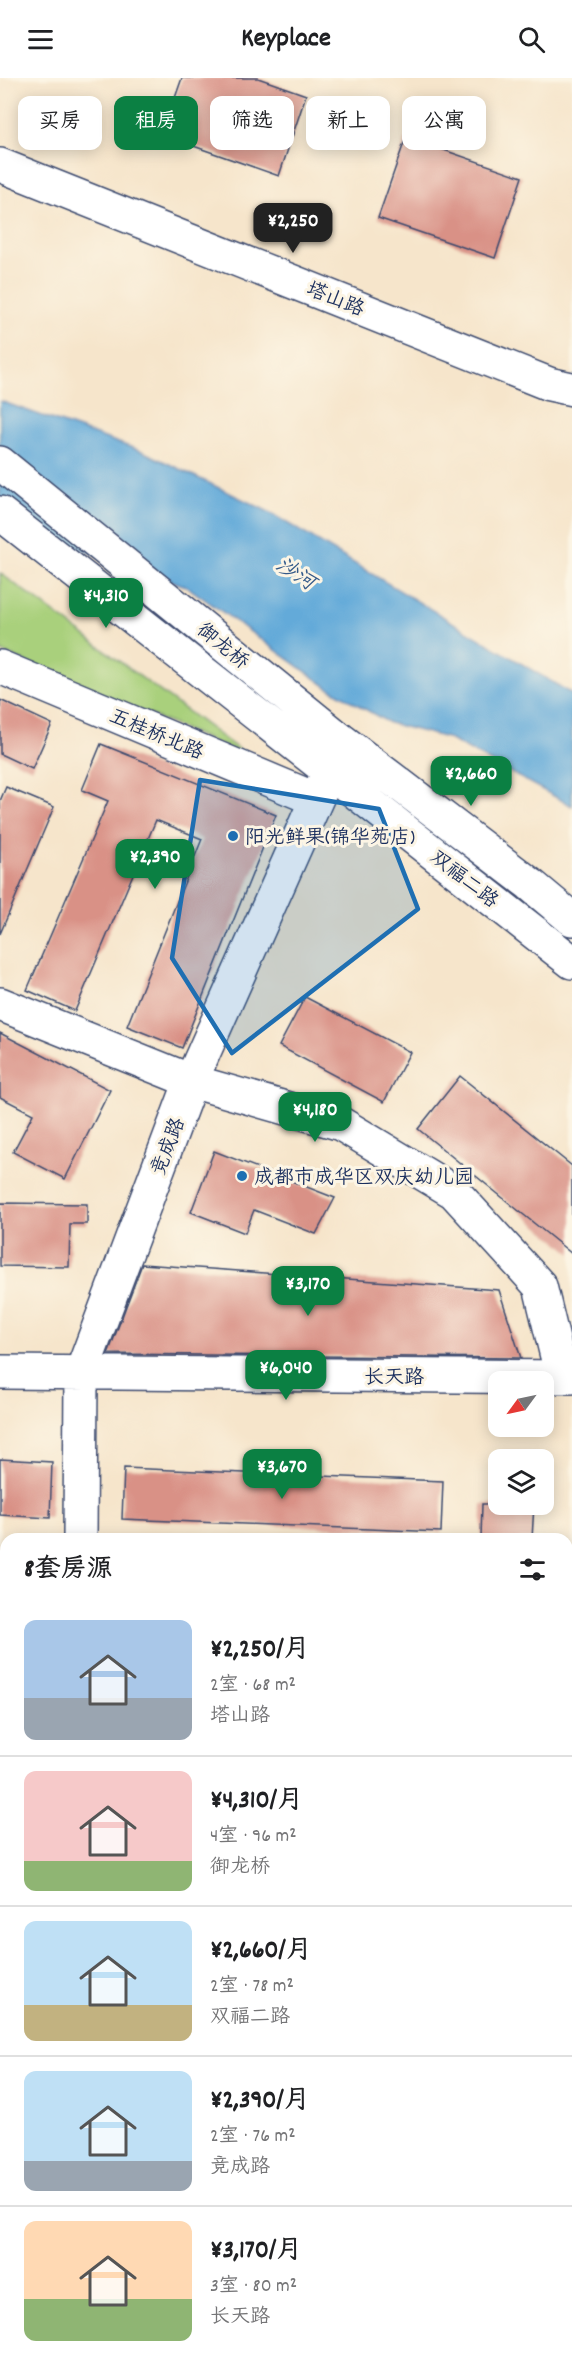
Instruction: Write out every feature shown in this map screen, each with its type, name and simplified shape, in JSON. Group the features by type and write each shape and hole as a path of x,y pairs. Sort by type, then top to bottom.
{"street":[{"name":"塔山路","path":"0,165 538,379 572,389"},
{"name":"御龙桥","path":"0,463 336,736"},
{"name":"御龙桥","path":"0,513 244,706"},
{"name":"五桂桥北路","path":"0,667 315,800"},
{"name":"双福二路","path":"244,706 572,962"},
{"name":"双福二路","path":"336,736 530,884 572,919"},
{"name":"竞成路","path":"80,1533 81,1374 191,1081 329,771"},
{"path":"0,1004 191,1081 341,1124 454,1192 540,1286 567,1377"},
{"name":"长天路","path":"0,1372 567,1377"}],"highlighted area":[{"path":"200,780 379,809 418,909 232,1053 172,958"}],"green space":[{"path":"0,573 249,757 0,651"}],"water":[{"name":"沙河","path":"0,401 144,452 267,511 572,694 572,806 447,738 389,723 329,688 186,586 0,522"}],"building":[{"path":"182,78 258,78 306,95 294,131 294,96 210,96 210,150 288,150 279,176 198,148 198,96 176,96"},
{"path":"402,149 444,150 522,177 495,258 378,218"},
{"path":"0,700 52,724 32,769 0,754"},
{"path":"101,744 276,815 182,1048 127,1026 202,839 156,820 75,1011 27,990 108,801 82,790"},
{"path":"6,787 54,807 0,934 0,801"},
{"path":"305,997 410,1052 384,1102 279,1046"},
{"path":"0,1033 110,1090 65,1179 13,1152 33,1114 0,1097"},
{"path":"460,1076 572,1166 572,1254 418,1129"},
{"name":"成都市成华区双庆幼儿园","path":"214,1151 335,1198 316,1234 254,1210 245,1233 191,1212"},
{"path":"0,1203 87,1204 87,1224 70,1224 69,1267 0,1266"},
{"path":"142,1264 499,1290 521,1358 108,1354"},
{"path":"0,1459 52,1462 50,1518 0,1515"},
{"path":"124,1468 443,1481 441,1532 122,1519"},
{"path":"482,1504 488,1504 488,1515 533,1515 532,1533 481,1533"}],"place":[{"name":"阳光鲜果(锦华苑店)","path":"233,836"},
{"name":"成都市成华区双庆幼儿园","path":"242,1176"}]}
